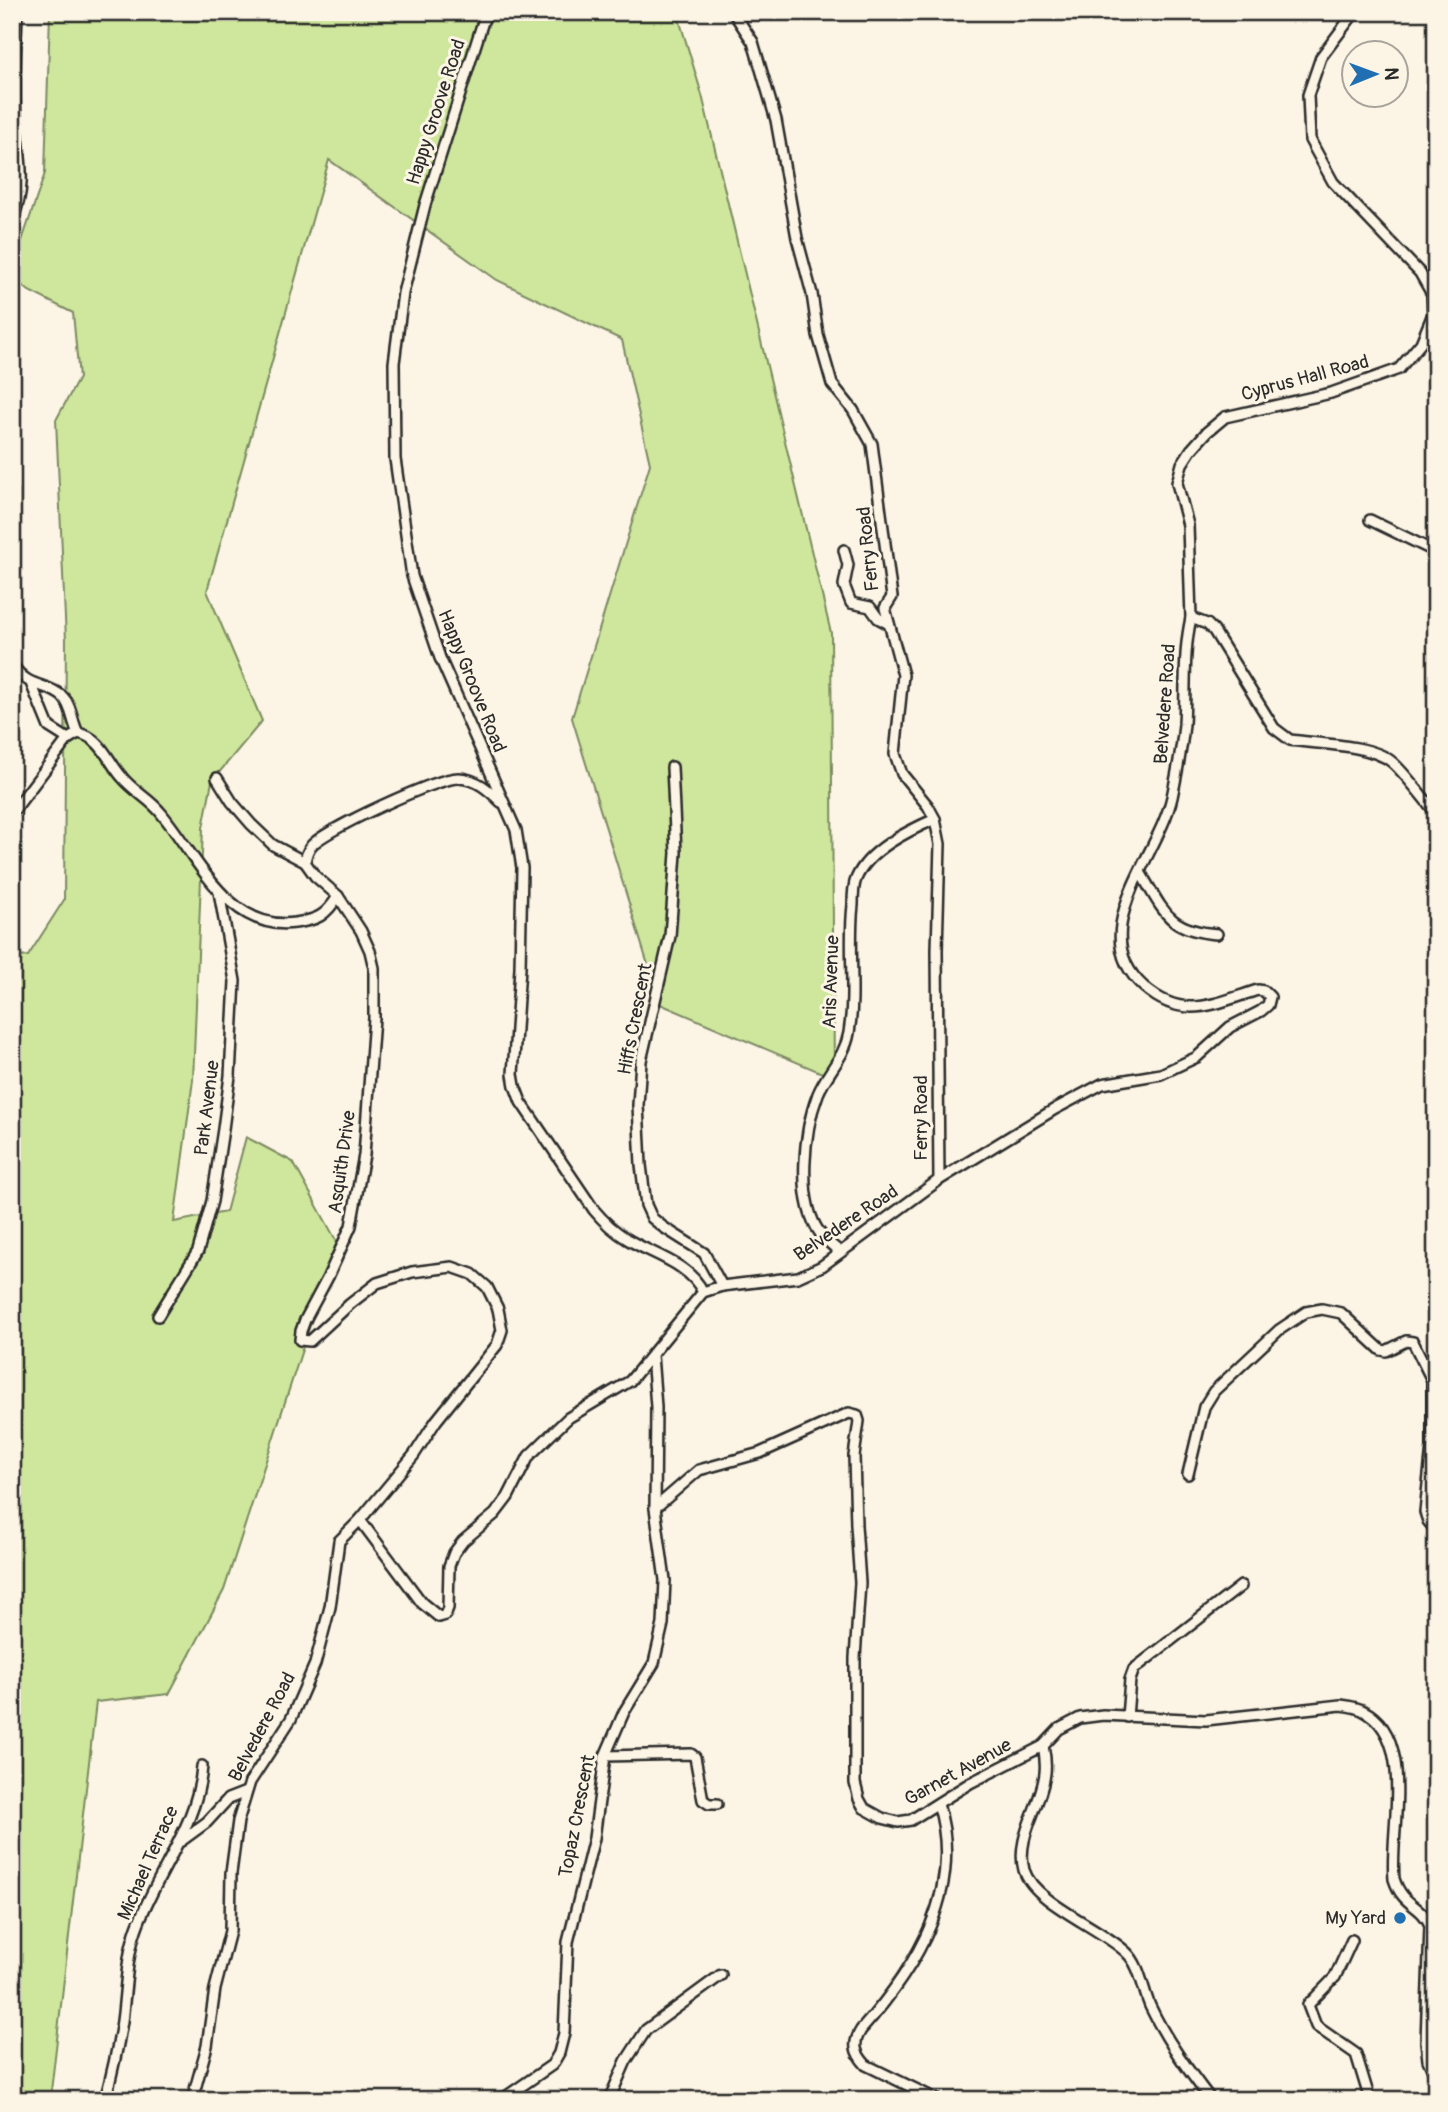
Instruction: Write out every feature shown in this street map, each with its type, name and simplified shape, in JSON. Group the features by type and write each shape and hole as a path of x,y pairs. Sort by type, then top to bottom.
{"street":[{"path":"12,220 22,190 22,160 16,121 14,76 17,12"},
{"name":"Happy Groove Road","path":"486,12 425,205 403,293 394,363 395,459 412,576 440,659 516,830 522,868 520,968 513,1074 521,1102 607,1225 626,1239 690,1273 703,1292"},
{"name":"Ferry Road","path":"733,12 753,42 776,120 797,238 812,295 818,335 832,384 853,410 872,444 892,597 885,608 903,675 895,754 902,774 935,819 940,844 937,950 939,1180"},
{"name":"Cyprus Hall Road","path":"1191,618 1188,525 1177,483 1182,464 1191,450 1225,417 1331,393 1399,369 1421,343 1433,314 1432,294 1420,273 1333,182 1310,140 1308,95 1321,57 1355,12"},
{"path":"12,491 12,505"},
{"path":"1370,520 1436,552"},
{"path":"844,550 848,565 844,585 851,603 870,607 878,618 889,624"},
{"name":"Belvedere Road","path":"703,1292 722,1286 798,1277 822,1266 939,1180 1055,1109 1102,1084 1161,1074 1196,1057 1230,1027 1261,1011 1268,1004 1270,997 1258,990 1213,1006 1182,1007 1156,998 1139,983 1126,963 1121,946 1119,927 1170,804 1177,772 1184,724 1186,643 1191,618 1207,624 1214,631 1266,716 1281,735 1290,740 1377,754 1391,762 1436,813"},
{"path":"12,664 32,684 57,692 64,698 78,733"},
{"path":"32,684 49,727 68,739"},
{"path":"12,813 68,739 78,733 92,737 104,750 120,776 162,814 219,892 249,915 262,921 284,925 310,921 328,912 338,896"},
{"name":"Hiffs Crescent","path":"672,767 675,867 670,936 641,1061 638,1105 640,1165 646,1205 652,1218 705,1253 722,1286"},
{"name":"Asquith Drive","path":"217,778 232,802 273,845 305,862 315,876 338,896 361,931 374,968 374,1018 365,1155 351,1226 305,1320 300,1340 310,1341 377,1283 412,1272 452,1267 472,1274 487,1287 498,1309 502,1330 497,1345 436,1421 414,1455 360,1520"},
{"path":"305,862 312,845 354,820 439,782 459,778 482,785 505,805"},
{"name":"Aris Avenue","path":"840,1252 820,1234 809,1211 805,1166 807,1133 818,1093 842,1056 849,1034 852,987 851,924 855,879 876,852 904,833 935,819"},
{"path":"1140,872 1175,923 1193,932 1217,933"},
{"name":"Park Avenue","path":"158,1316 198,1251 212,1201 223,1129 230,1076 235,981 219,892"},
{"path":"360,1520 422,1603 439,1617 445,1615 448,1608 449,1566 454,1553 463,1541 495,1514 508,1497 528,1455 568,1418 630,1381 703,1292"},
{"path":"1188,1474 1203,1407 1214,1391 1279,1330 1306,1312 1322,1309 1341,1313 1381,1350 1386,1352 1406,1340 1413,1342 1432,1380 1432,1447 1425,1512 1428,1521 1436,1530"},
{"name":"Topaz Crescent","path":"506,2098 552,2065 559,2053 564,2033 568,1942 594,1838 605,1756 624,1712 654,1663 663,1624 665,1580 655,1508 656,1434 652,1355"},
{"name":"Garnet Avenue","path":"655,1508 699,1470 760,1453 849,1413 857,1415 859,1421 854,1456 860,1583 855,1658 855,1783 864,1808 882,1818 898,1822 911,1820 971,1783 1043,1746 1059,1729 1080,1718 1103,1715 1206,1720 1341,1705 1361,1709 1375,1718 1386,1730 1395,1762 1394,1879 1399,1893 1424,1914 1430,1925 1426,2042 1428,2060 1436,2077"},
{"name":"Belvedere Road","path":"192,2100 207,2046 215,1989 230,1931 231,1873 238,1821 246,1792 258,1767 291,1719 316,1664 330,1607 339,1541 360,1520"},
{"path":"1127,1717 1130,1680 1134,1669 1241,1586"},
{"path":"1043,1746 1045,1775 1022,1851 1024,1870 1029,1881 1037,1891 1057,1906 1103,1934 1129,1954 1150,2006 1170,2043 1211,2100"},
{"path":"605,1756 692,1754 704,1800 709,1804 717,1804"},
{"name":"Michael Terrace","path":"105,2100 120,2032 136,1930 200,1789 202,1766"},
{"path":"175,1847 206,1822 228,1798 246,1792"},
{"path":"938,1804 943,1820 944,1881 931,1929 918,1953 861,2030 855,2047 858,2057 866,2065 938,2100"},
{"path":"1352,1940 1335,1977 1308,2005 1316,2026 1356,2054 1370,2100"},
{"path":"609,2100 626,2061 646,2030 721,1975"}],"green space":[{"path":"50,12 677,12 702,95 831,633 834,1078 660,1004 572,718 650,464 622,340 497,280 329,160 207,591 262,721 212,781 203,828 193,1080 174,1222 226,1212 246,1137 293,1162 337,1242 224,1590 169,1694 96,1702 50,2100 12,2100 12,958 28,956 64,900 66,640 56,420 79,378 73,313 29,291 12,277 12,270 45,173"}],"place":[{"name":"My Yard","path":"1400,1918"}]}
